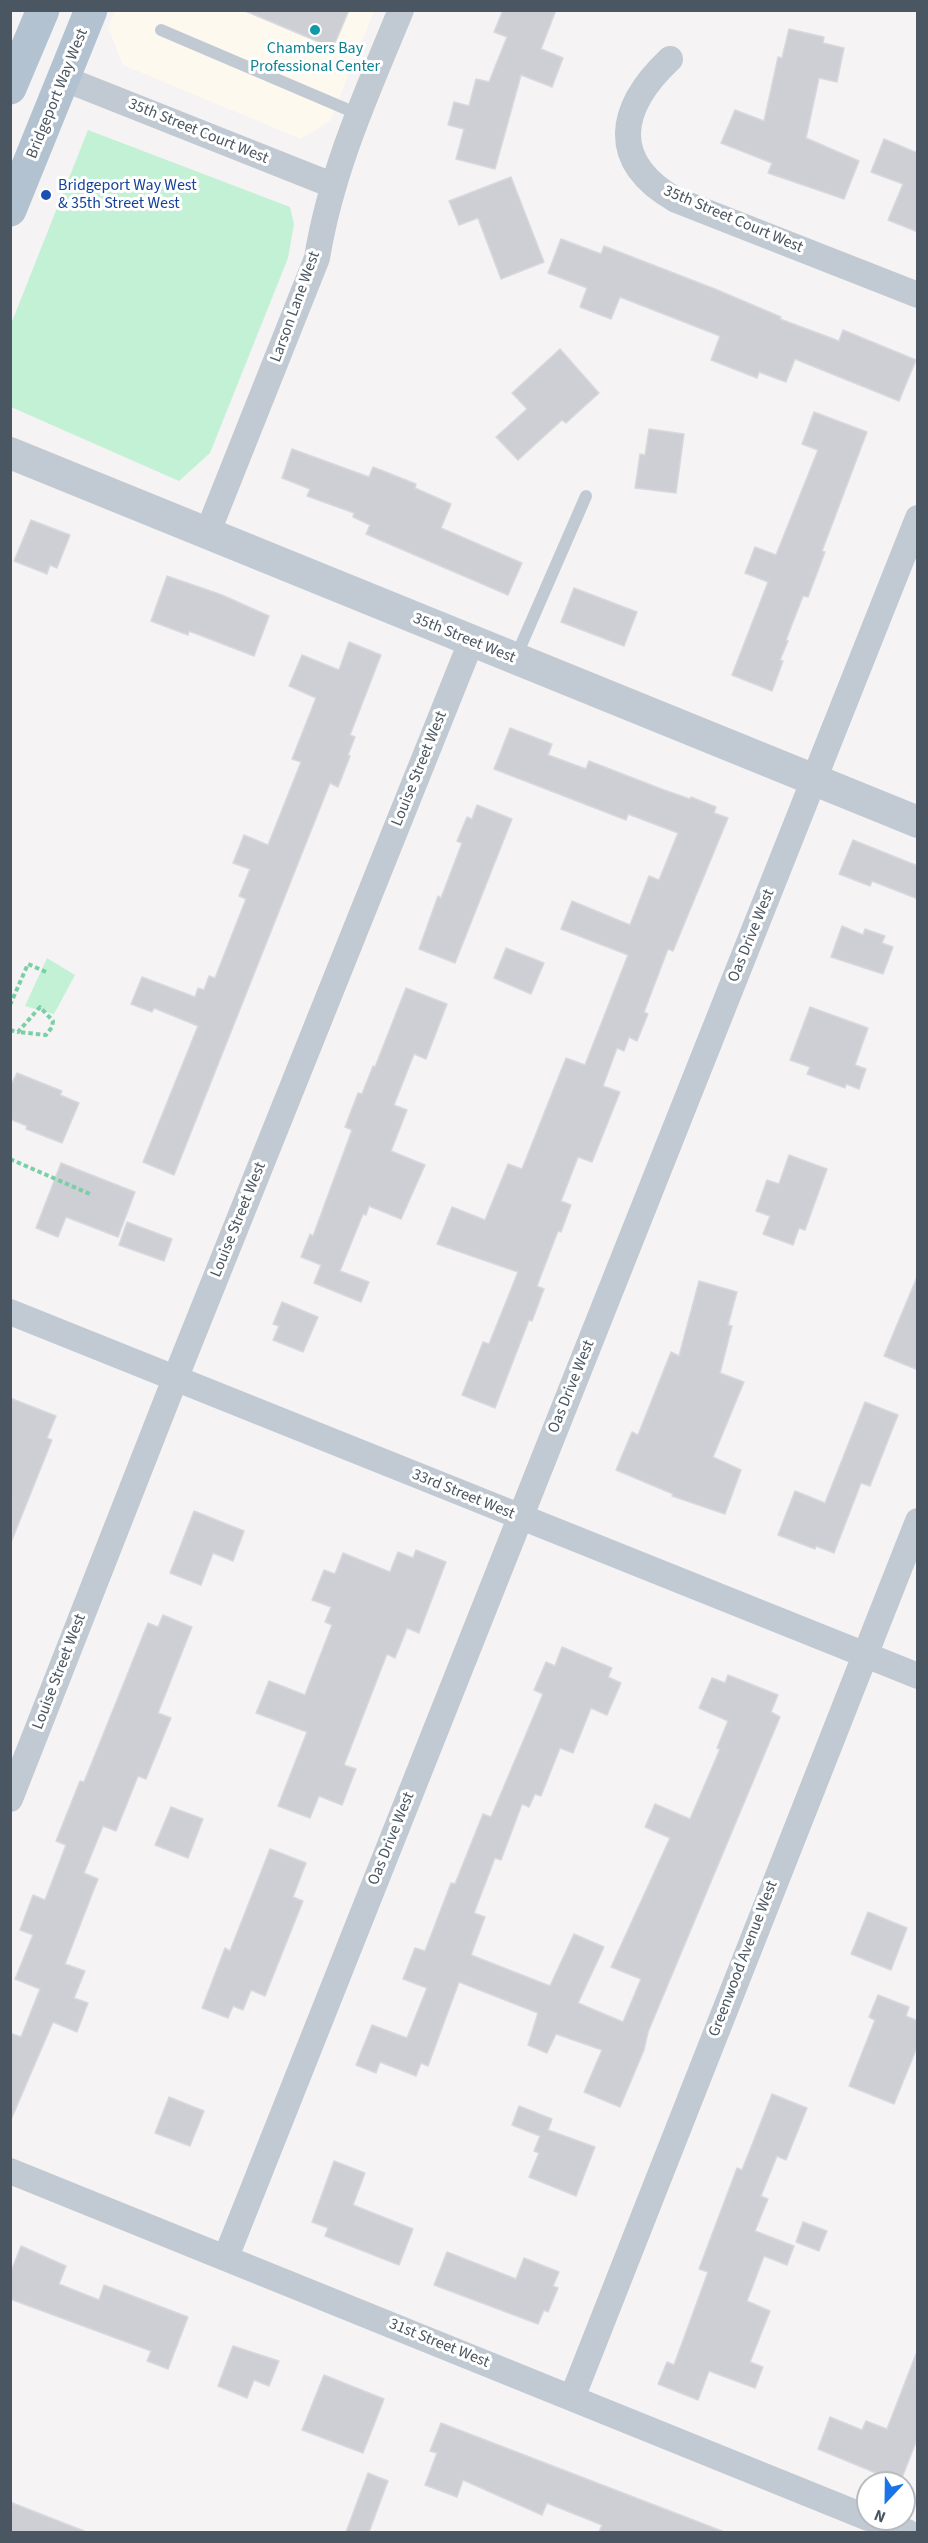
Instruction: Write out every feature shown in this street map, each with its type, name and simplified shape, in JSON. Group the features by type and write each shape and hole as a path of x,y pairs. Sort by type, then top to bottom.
{"main road":[{"path":"10,88 43,10"},
{"name":"Bridgeport Way West","path":"10,210 65,79 91,10"}],"street":[{"name":"Larson Lane West","path":"207,534 317,258 324,214 332,185 358,114 401,10"},
{"name":"35th Street Court West","path":"670,59 644,87 632,115 629,134 631,154 644,177 676,200 918,295"},
{"name":"35th Street Court West","path":"65,79 332,185"},
{"name":"35th Street West","path":"10,453 514,660 918,822"},
{"name":"Oas Drive West","path":"226,2256 918,518"},
{"name":"Louise Street West","path":"10,1799 175,1378 471,642"},
{"name":"33rd Street West","path":"10,1312 918,1676"},
{"name":"Greenwood Avenue West","path":"572,2398 863,1653 918,1521"},
{"name":"31st Street West","path":"10,2170 856,2512"}],"lane":[{"path":"161,30 358,114"},
{"path":"514,660 586,496"}],"path":[{"path":"10,1005 28,964 46,972"},
{"path":"10,1030 18,1032 46,1035 53,1021 40,1007 18,1032"},
{"path":"10,1159 90,1194"}],"shaded area":[{"path":"115,11 374,11 330,121 301,139 123,65 108,28"}],"green space":[{"path":"88,130 290,207 294,224 288,258 210,453 179,481 11,407 11,324"},
{"path":"47,958 75,975 54,1014 25,1006"}],"building":[{"name":"Chambers Bay Professional Center","path":"243,10 349,10 333,48"},
{"path":"503,10 556,10 541,49 563,58 552,87 521,75 495,169 456,159 464,129 448,125 454,102 469,106 476,79 489,82 507,37 494,32"},
{"path":"789,29 824,37 823,43 844,48 837,82 819,78 806,138 859,161 844,199 768,173 772,163 721,143 735,110 764,121 778,57 782,58"},
{"path":"884,139 915,152 918,150 918,232 888,220 903,184 871,172"},
{"path":"511,177 544,262 501,279 478,218 459,225 449,201"},
{"path":"561,239 601,254 604,246 839,341 843,330 916,360 899,401 795,359 786,382 759,372 757,378 711,360 720,336 620,297 611,319 580,307 587,288 548,273"},
{"path":"560,349 599,393 566,423 562,420 518,460 496,437 527,409 512,393"},
{"path":"814,412 867,432 822,551 825,552 808,597 803,596 786,640 788,641 780,660 783,661 772,691 732,675 768,582 745,573 755,547 776,555 818,450 802,444"},
{"path":"649,429 684,434 676,493 635,488 640,454 645,455"},
{"path":"292,449 369,477 373,467 416,484 415,488 451,504 441,528 522,563 508,595 366,534 370,525 353,517 354,513 307,496 310,489 282,478"},
{"path":"31,520 70,535 57,568 50,565 47,574 14,561"},
{"path":"167,576 222,595 269,616 254,656 189,631 188,635 151,621"},
{"path":"574,588 637,612 624,646 561,622"},
{"path":"349,642 381,655 350,735 355,737 348,755 350,756 338,787 330,783 174,1175 143,1162 198,1026 154,1008 152,1012 131,1004 142,977 195,997 198,988 204,990 209,976 215,978 246,899 239,896 250,869 233,863 244,835 268,845 301,762 292,759 316,698 289,686 302,655 339,670"},
{"path":"510,728 552,744 548,755 586,769 589,761 716,807 714,813 728,818 673,951 668,949 644,1012 648,1014 637,1041 629,1037 624,1051 617,1048 603,1086 620,1092 592,1162 578,1157 561,1201 571,1205 561,1232 558,1231 537,1286 544,1289 532,1321 529,1320 495,1408 462,1395 483,1342 489,1344 518,1272 437,1244 452,1207 485,1220 508,1164 522,1169 566,1058 585,1065 628,955 561,929 572,901 630,925 649,876 659,880 678,833 628,814 626,820 494,769"},
{"path":"477,805 512,819 455,963 419,949 438,896 441,898 462,843 457,841 467,817 472,819"},
{"path":"853,840 918,866 918,899 872,881 870,886 839,874"},
{"path":"842,926 863,935 865,929 885,936 882,943 893,947 883,974 831,957"},
{"path":"506,948 544,963 531,994 494,978"},
{"path":"406,988 447,1004 426,1059 414,1054 394,1105 407,1110 391,1151 425,1165 401,1219 369,1206 366,1215 363,1214 340,1271 369,1282 361,1302 314,1283 321,1265 301,1257 310,1234 313,1236 352,1130 345,1127 358,1093 362,1094 373,1066 375,1067"},
{"path":"810,1007 868,1028 855,1065 866,1069 859,1089 846,1084 845,1088 807,1074 810,1067 790,1060"},
{"path":"17,1073 62,1091 60,1095 79,1103 62,1143 26,1129 27,1126 10,1119 10,1087"},
{"path":"789,1155 827,1169 805,1230 799,1228 793,1245 763,1234 770,1216 756,1211 767,1180 779,1184"},
{"path":"61,1163 135,1192 118,1237 66,1217 58,1237 36,1228"},
{"path":"127,1222 172,1239 164,1261 119,1245"},
{"path":"918,1277 918,1370 884,1356"},
{"path":"699,1281 737,1292 728,1325 732,1326 720,1373 744,1382 713,1457 741,1470 725,1514 672,1496 673,1494 616,1470 632,1432 638,1435 671,1352 679,1356"},
{"path":"282,1302 318,1317 303,1352 273,1340 279,1326 273,1324"},
{"path":"10,1398 56,1416 47,1438 52,1440 12,1540"},
{"path":"865,1402 898,1415 870,1486 861,1483 834,1553 816,1546 815,1549 778,1535 795,1491 825,1503"},
{"path":"194,1511 244,1531 233,1561 213,1553 201,1585 170,1573"},
{"path":"416,1550 446,1562 419,1633 407,1628 395,1658 387,1654 344,1765 356,1769 342,1805 319,1796 310,1818 278,1806 307,1732 256,1713 269,1681 305,1695 332,1625 325,1622 331,1607 312,1600 324,1570 335,1574 343,1553 390,1572 398,1552 413,1558"},
{"path":"163,1615 192,1627 158,1713 171,1718 146,1779 138,1776 116,1831 103,1826 84,1873 98,1879 65,1964 85,1971 74,1998 88,2003 77,2032 53,2022 10,2122 10,2033 21,2037 40,1989 15,1979 33,1935 20,1930 33,1895 45,1900 66,1845 56,1841 80,1781 84,1782 148,1623 158,1627"},
{"path":"562,1647 612,1668 608,1677 621,1683 607,1715 591,1708 573,1753 560,1748 541,1796 535,1794 529,1807 522,1804 501,1860 495,1858 474,1913 485,1917 471,1955 550,1986 574,1934 604,1947 578,2003 623,2022 641,1979 611,1967 670,1838 645,1827 655,1804 690,1819 720,1749 717,1748 728,1721 699,1708 712,1678 725,1683 728,1675 778,1695 771,1712 780,1717 648,2032 644,2050 620,2107 584,2092 602,2050 556,2034 547,2053 528,2045 538,2013 459,1982 428,2066 421,2063 416,2076 380,2062 376,2073 356,2065 372,2025 407,2038 427,1988 403,1979 415,1948 425,1951 451,1883 455,1884 483,1814 491,1817 543,1694 534,1690 546,1662 555,1666"},
{"path":"171,1807 203,1819 188,1858 155,1845"},
{"path":"270,1849 306,1863 293,1897 303,1901 265,1996 251,1990 243,2010 233,2006 228,2018 202,2008 225,1948 230,1951"},
{"path":"868,1912 907,1928 891,1970 851,1954"},
{"path":"878,1995 909,2007 906,2016 918,2021 918,2045 894,2104 849,2086 875,2020 869,2017"},
{"path":"772,2094 807,2108 786,2160 777,2156 761,2196 768,2199 755,2231 794,2246 787,2265 764,2256 747,2301 770,2311 750,2362 763,2367 755,2388 709,2371 698,2400 658,2384 667,2362 674,2365 708,2272 699,2269 737,2168 742,2170"},
{"path":"169,2097 204,2111 190,2146 155,2133"},
{"path":"519,2106 552,2119 548,2130 595,2147 576,2196 529,2177 539,2153 534,2151 540,2136 512,2125"},
{"path":"334,2161 365,2173 353,2205 413,2229 399,2265 325,2236 328,2228 312,2222"},
{"path":"803,2222 827,2231 819,2251 796,2242"},
{"path":"21,2246 66,2266 59,2284 99,2300 104,2285 188,2317 168,2369 147,2361 151,2351 10,2299 10,2274"},
{"path":"447,2252 516,2279 524,2258 559,2272 553,2286 558,2288 548,2312 544,2310 538,2324 434,2285"},
{"path":"233,2346 279,2361 269,2386 254,2380 247,2398 218,2386"},
{"path":"916,2354 918,2437 905,2471 871,2471 818,2449 830,2417 862,2430 866,2421 887,2429"},
{"path":"324,2375 384,2399 363,2453 302,2430"},
{"path":"441,2423 722,2532 599,2532 602,2525 547,2503 542,2515 463,2480 457,2497 425,2485 437,2453 430,2451"},
{"path":"368,2473 388,2481 369,2532 346,2532"},
{"path":"10,2502 84,2531 84,2532 10,2532"}],"place":[{"name":"Chambers Bay Professional Center","path":"315,30"},
{"name":"Bridgeport Way West & 35th Street West","path":"46,195"}]}
